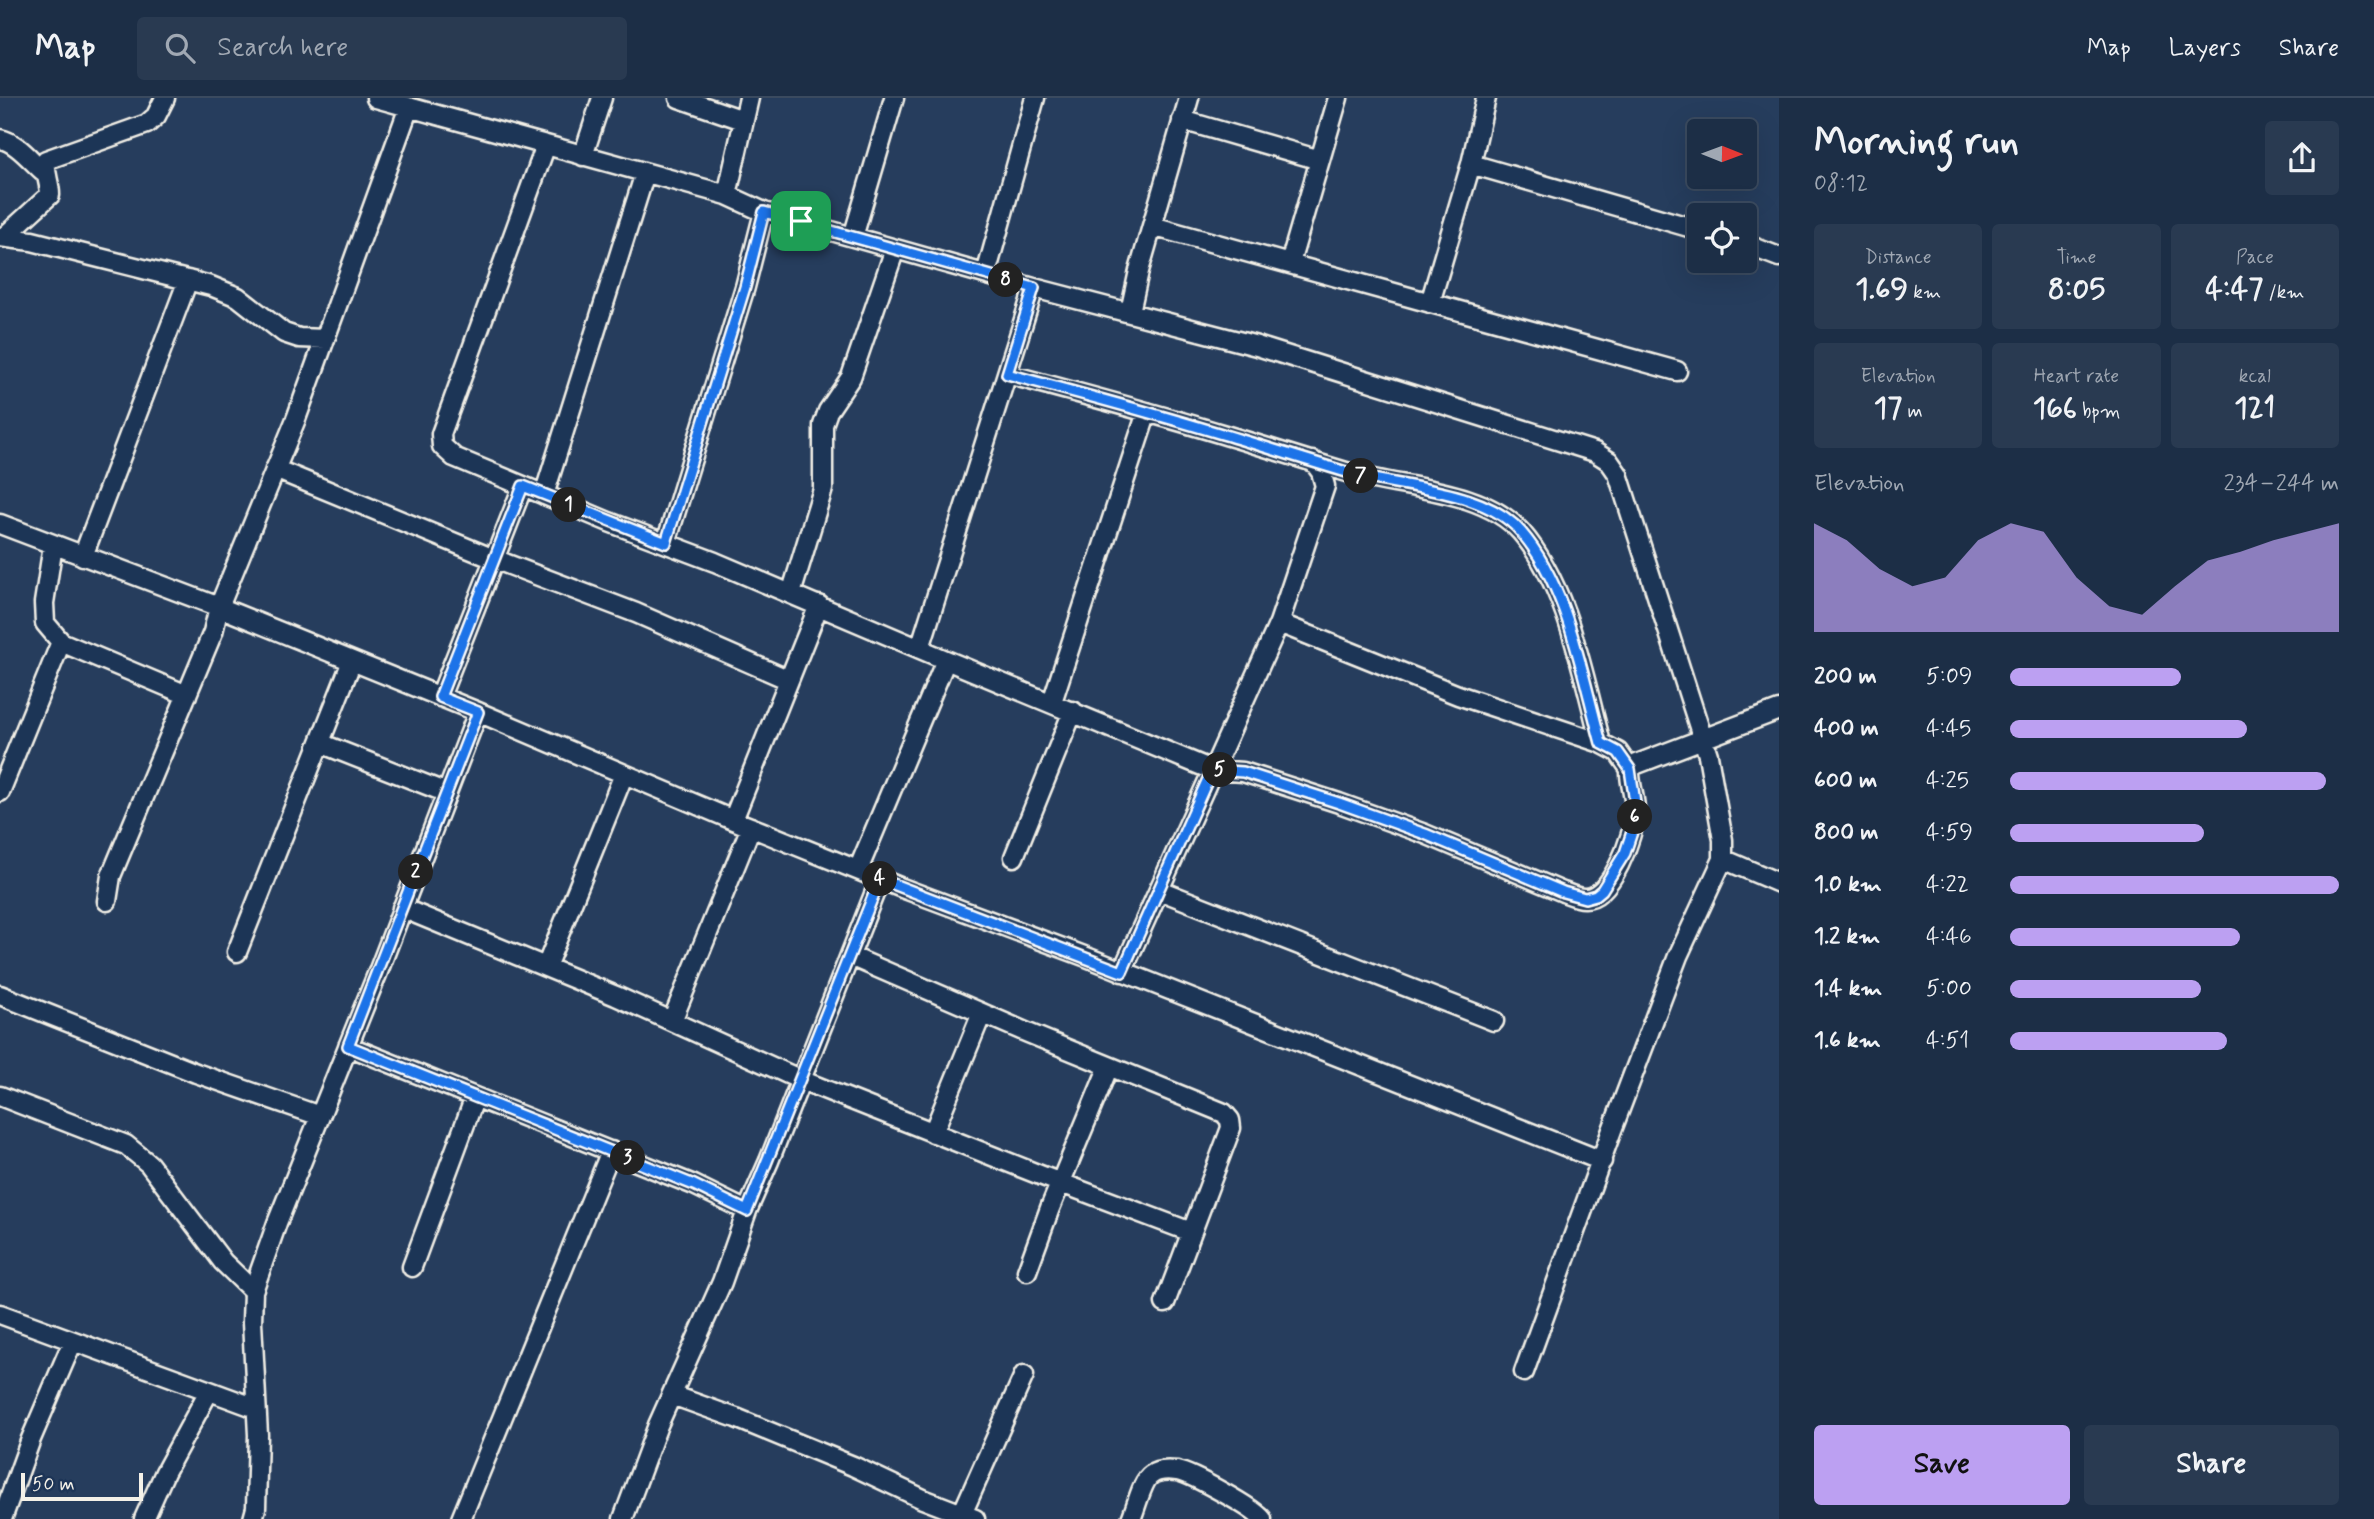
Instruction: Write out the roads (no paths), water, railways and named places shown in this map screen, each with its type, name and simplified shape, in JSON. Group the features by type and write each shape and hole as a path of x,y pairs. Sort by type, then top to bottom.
{"street":[{"path":"44,172 46,160 54,156 147,124 156,116 165,98"},
{"path":"376,98 727,195 764,212 1351,374 1595,452 1609,461 1618,474 1702,737 1721,821 1723,859 1678,956 1524,1372"},
{"path":"583,156 601,98"},
{"path":"680,98 743,120"},
{"path":"727,195 749,98"},
{"path":"853,237 894,98"},
{"path":"986,274 1035,98"},
{"path":"1130,312 1189,98"},
{"path":"1290,263 1338,98"},
{"path":"1430,303 1471,164 1486,98"},
{"path":"107,901 111,876 213,632 219,607 325,339 409,107"},
{"path":"1182,120 1320,159"},
{"path":"0,139 7,140 19,149 44,172 50,185 50,195 2,237"},
{"path":"546,145 441,434 442,446 454,457 1212,770 1243,772 1339,803 1425,834 1563,892 1585,898 1602,890 1625,853 1636,809 1630,769 1618,752 1601,743 1458,695 1279,623"},
{"path":"1471,164 1687,227"},
{"path":"544,495 645,173"},
{"path":"666,543 745,287 764,212"},
{"path":"1152,226 1677,372"},
{"path":"2,237 32,241 211,286 238,297 284,333 299,338 325,339"},
{"path":"791,594 823,489 823,425 828,411 851,377 895,249"},
{"path":"1757,249 1779,257"},
{"path":"83,556 188,280"},
{"path":"920,648 1034,288"},
{"path":"1007,374 1147,412 1356,475 1483,505 1507,519 1521,532 1541,560 1566,614 1601,743"},
{"path":"1052,702 1147,412"},
{"path":"1122,972 1279,623 1325,486 1321,472 1313,461"},
{"path":"275,469 494,559 636,613 789,680"},
{"path":"440,697 523,486"},
{"path":"0,524 219,607 880,879 1602,1161"},
{"path":"53,545 44,603 45,623 61,642 187,695"},
{"path":"733,820 819,606"},
{"path":"0,792 61,642"},
{"path":"858,870 946,660"},
{"path":"237,952 352,661"},
{"path":"1630,769 1702,737 1779,709"},
{"path":"1014,857 1073,711"},
{"path":"253,1519 256,1508 257,1460 253,1291 277,1223 478,712"},
{"path":"320,743 447,793"},
{"path":"546,967 624,774"},
{"path":"672,1021 751,827"},
{"path":"1723,859 1779,883"},
{"path":"623,1519 672,1395 722,1282 747,1211 880,879"},
{"path":"1159,890 1494,1021"},
{"path":"402,908 672,1021 801,1080 1191,1232"},
{"path":"850,956 1224,1113 1230,1120 1231,1128 1165,1303"},
{"path":"0,995 196,1073 320,1116"},
{"path":"933,1133 982,1013"},
{"path":"348,1046 694,1185 747,1211"},
{"path":"1027,1270 1109,1066"},
{"path":"0,1096 126,1144 149,1164 223,1262 253,1291"},
{"path":"412,1267 475,1097"},
{"path":"461,1519 611,1151"},
{"path":"0,1314 256,1409"},
{"path":"2,1519 31,1438 73,1341"},
{"path":"672,1395 832,1457 923,1499 968,1516 1024,1375"},
{"path":"144,1519 165,1472 209,1391"},
{"path":"1131,1519 1144,1482 1156,1472 1168,1471 1179,1471 1221,1492 1251,1508 1262,1519"}]}
